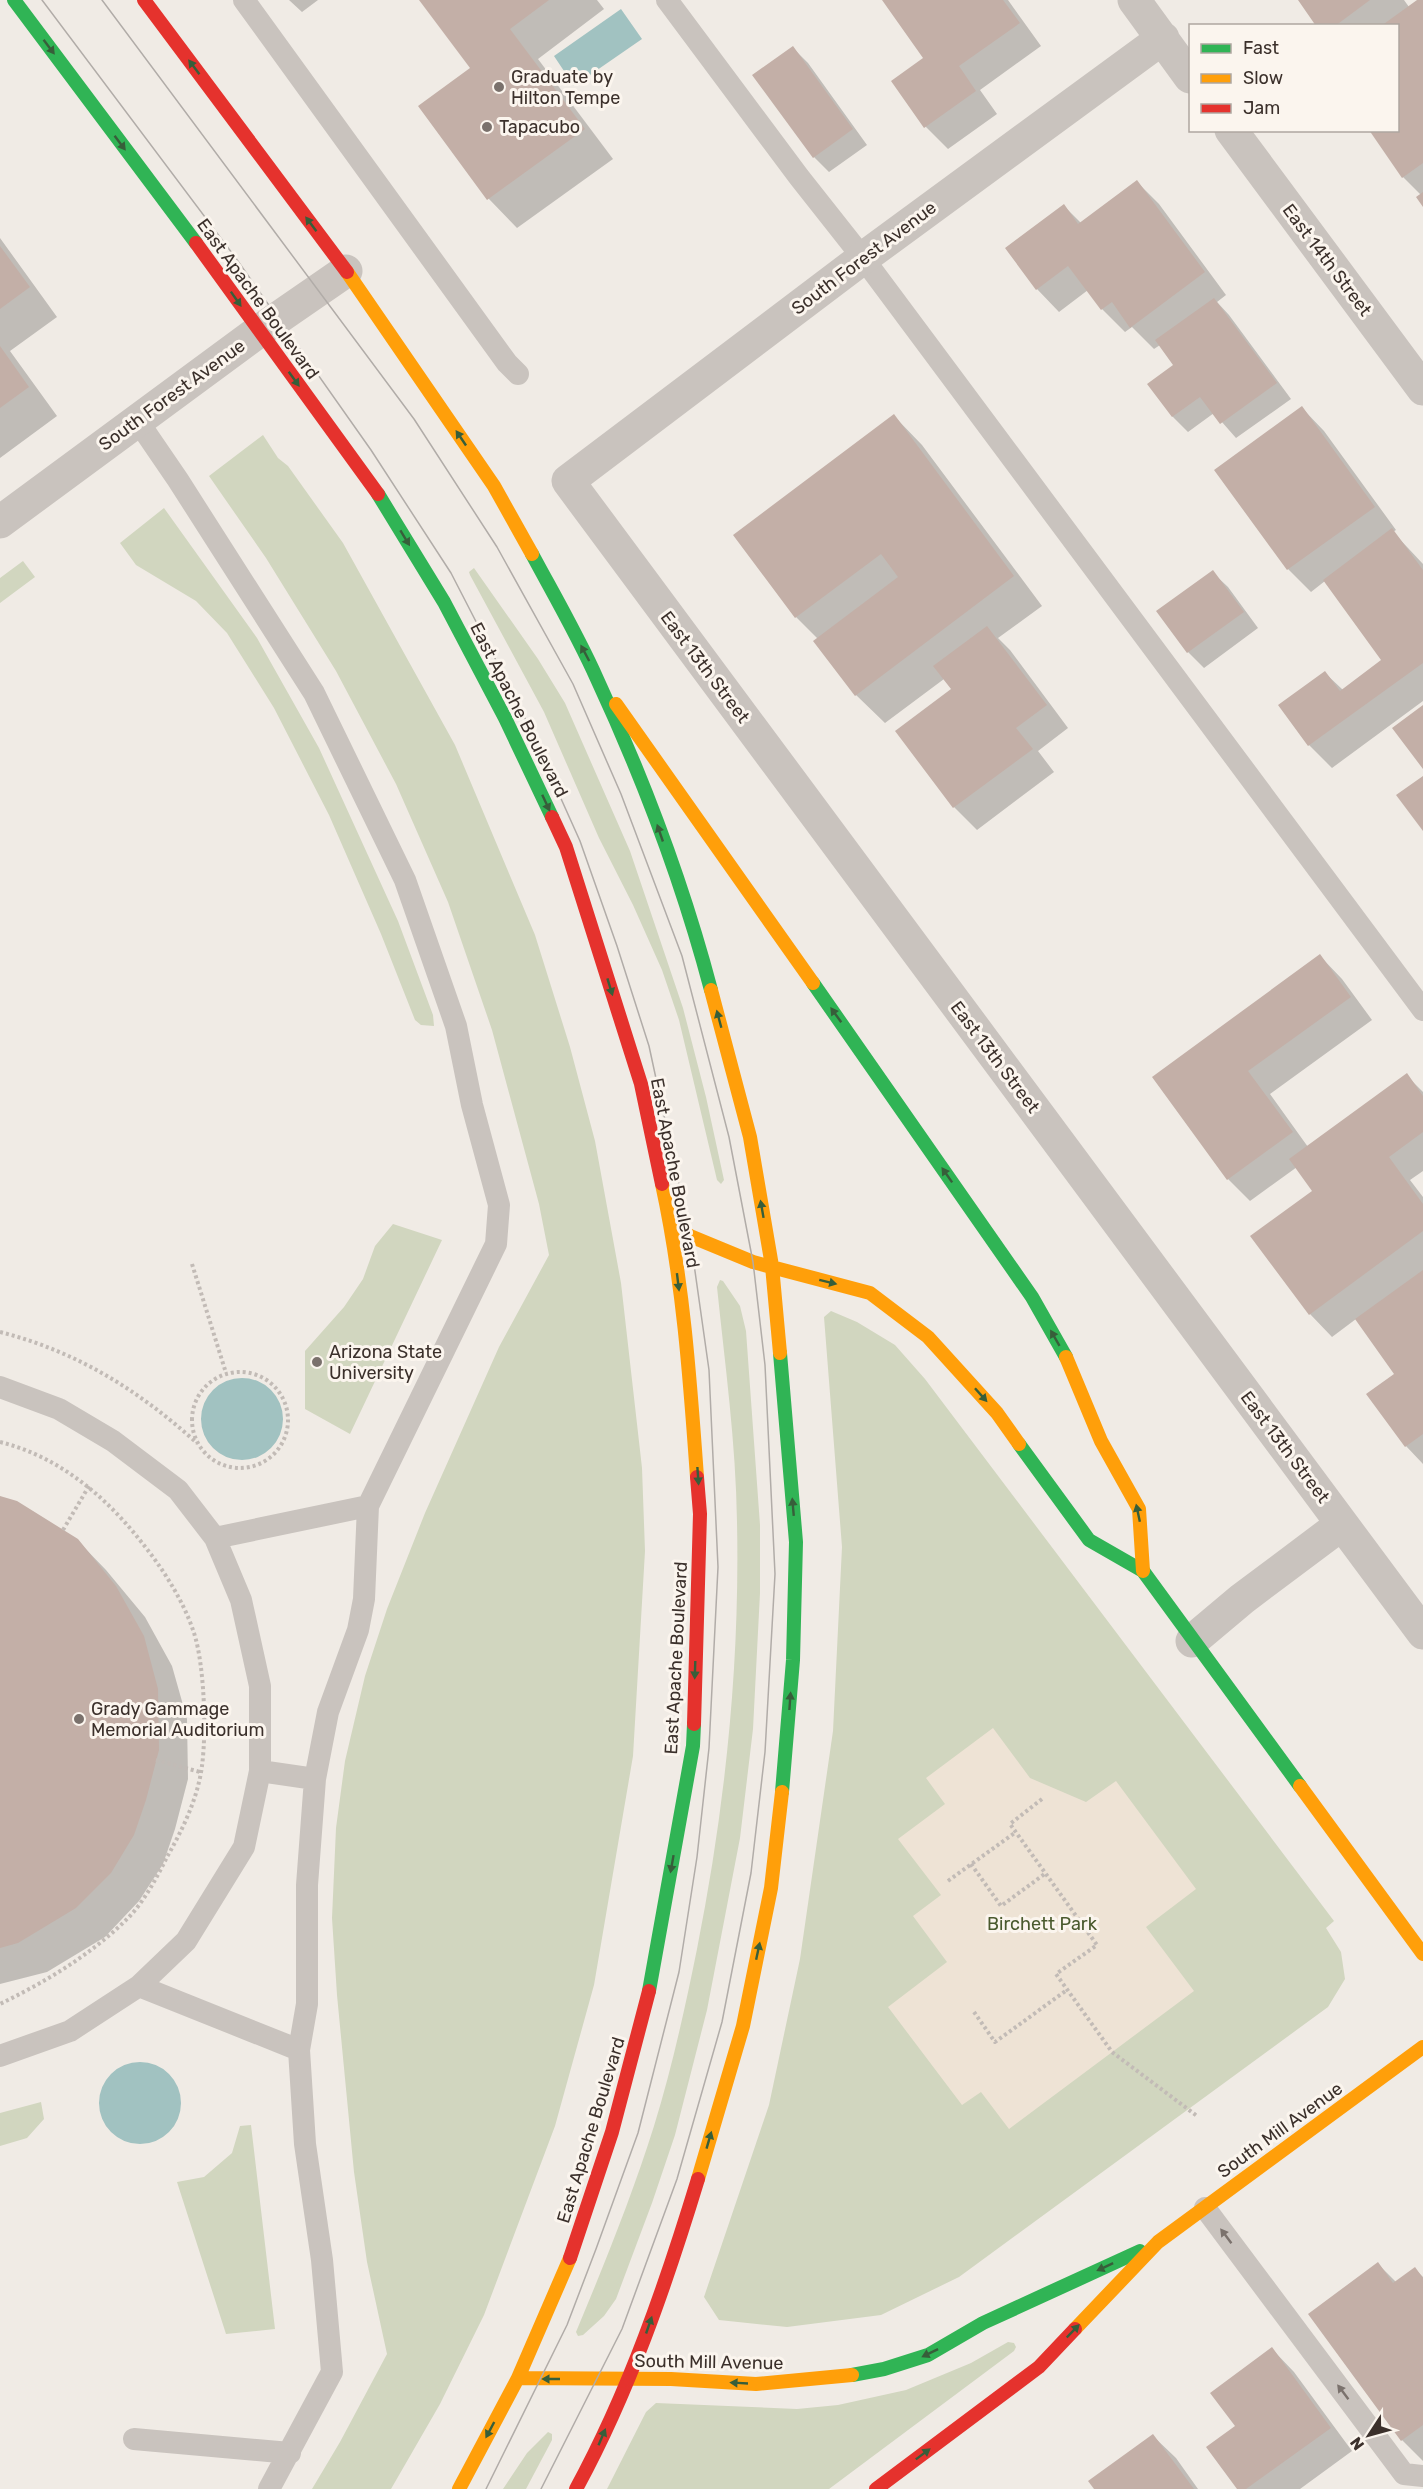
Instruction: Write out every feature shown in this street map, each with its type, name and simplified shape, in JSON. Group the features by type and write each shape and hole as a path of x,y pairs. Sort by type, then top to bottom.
{"main road":[{"name":"East Apache Boulevard","path":"14,0 386,505 444,602 505,718 566,847 641,1084 671,1224 690,1374 700,1514 693,1746 646,2005 612,2132 573,2251 518,2378 459,2489"},
{"path":"144,0 346,271 494,486 597,678 651,806 702,956 750,1137 772,1266 796,1542 793,1660 786,1760 771,1888 740,2037 695,2188 647,2331 596,2452 576,2489"},
{"path":"597,678 1032,1297 1063,1351 1101,1441 1139,1509 1143,1571"},
{"path":"671,1224 690,1236 742,1258 870,1293 928,1337 997,1413 1089,1540 1143,1571 1423,1954"},
{"name":"South Mill Avenue","path":"876,2489 1039,2367 1158,2242 1423,2047"},
{"name":"South Mill Avenue","path":"518,2378 756,2384 838,2377 884,2369 928,2355 983,2323 1158,2242"}],"street":[{"path":"1134,0 1189,74"},
{"name":"South Forest Avenue","path":"568,481 863,258 1162,38"},
{"name":"East 14th Street","path":"1231,132 1423,389"},
{"name":"South Forest Avenue","path":"0,522 259,331 346,271"},
{"name":"East 13th Street","path":"568,481 1423,1633"},
{"path":"1192,1641 1242,1599 1342,1524"}],"lane":[{"path":"244,0 507,363 518,374"},
{"path":"667,0 799,177 863,258 1423,1010"},
{"path":"137,420 314,693 405,880 456,1026 472,1105 499,1206 496,1244 368,1506 364,1599 358,1630 328,1712 315,1779 307,1885 307,2004 299,2050 305,2144 322,2260 332,2372 269,2489"},
{"path":"0,1387 59,1409 113,1441 178,1490 215,1538 241,1600 260,1686 260,1771 244,1847 186,1941 139,1986 70,2031 0,2056"},
{"path":"215,1538 368,1506"},
{"path":"260,1771 315,1779"},
{"path":"139,1986 299,2050"},
{"path":"1205,2208 1404,2474 1423,2476"},
{"path":"134,2439 290,2453"}],"path":[{"path":"192,1264 226,1373"},
{"path":"0,1332 58,1351 98,1369 165,1414 198,1443 208,1456 220,1464 237,1468 253,1467 268,1460 279,1449 287,1434 288,1418 285,1402 276,1388 264,1377 249,1372 234,1371 219,1376 206,1385 197,1398 192,1413 193,1429 198,1443"},
{"path":"0,1442 49,1460 89,1486 130,1528 156,1559 194,1632 202,1673 203,1734 200,1781 180,1834 154,1882 126,1920 72,1963 35,1987 0,2004"},
{"path":"63,1530 89,1486"},
{"path":"156,1760 200,1772"},
{"path":"1042,1799 1010,1824 1097,1945 1056,1974 1112,2052 1197,2116"},
{"path":"948,1881 1016,1832"},
{"path":"971,1864 1001,1906 1046,1873"},
{"path":"974,2012 995,2042 1067,1990"}],"green space":[{"path":"263,435 343,543 455,745 535,935 570,1047 595,1141 621,1283 642,1468 645,1551 633,1756 594,1985 555,2126 484,2315 440,2404 391,2489 312,2489 387,2354 367,2262 354,2172 332,1918 336,1828 345,1761 365,1676 387,1609 425,1513 499,1347 549,1255 539,1204 492,1030 448,902 396,784 336,671 266,558 209,476"},
{"path":"164,508 257,638 319,748 398,921 433,1015 434,1026 421,1025 415,1020 381,934 329,815 274,708 227,633 196,601 136,565 120,543"},
{"path":"23,561 35,577 0,603 0,578"},
{"path":"474,568 538,659 565,703 630,851 683,1008 724,1180 721,1184 717,1180 679,1020 662,970 633,905 599,838 544,712 470,575 469,572"},
{"path":"393,1224 442,1240 350,1434 305,1409 305,1351 344,1307 363,1279 375,1246"},
{"path":"720,1280 740,1306 746,1331 760,1525 760,1593 753,1729 740,1838 707,2010 675,2135 616,2299 604,2316 583,2335 578,2336 576,2332 636,2178 667,2082 697,1949 723,1790 736,1630 737,1522 730,1404 717,1287"},
{"name":"Birchett Park","path":"831,1311 857,1322 895,1345 925,1379 1334,1921 1326,1928 1341,1952 1345,1979 1328,2007 959,2277 881,2315 787,2327 719,2320 704,2297 769,2105 800,1959 833,1731 842,1547 824,1317"},
{"path":"41,2102 44,2119 27,2138 0,2146 0,2113"},
{"path":"251,2125 275,2329 226,2334 177,2182 204,2177 232,2153 240,2126"},
{"path":"1008,2342 1014,2343 1016,2347 1014,2351 829,2489 607,2489 646,2412 656,2403 797,2409 838,2405 906,2390 971,2363"},
{"path":"548,2432 552,2434 552,2440 526,2489 503,2489 527,2453"}],"shaded area":[{"path":"993,1728 1030,1778 1086,1802 1116,1781 1196,1889 1146,1927 1194,1991 1009,2129 981,2092 962,2105 888,2007 947,1962 913,1916 941,1895 898,1839 945,1804 926,1778"}],"water":[{"path":"621,9 642,39 574,86 554,56"},
{"path":"242,1378 258,1381 271,1390 280,1403 283,1419 280,1435 271,1448 258,1457 242,1460 226,1457 213,1448 204,1435 201,1419 204,1403 213,1390 226,1381"},
{"path":"140,2062 156,2065 169,2074 178,2087 181,2103 178,2119 169,2132 156,2141 140,2144 124,2141 111,2132 102,2119 99,2103 102,2087 111,2074 124,2065"}],"building":[{"name":"Graduate by Hilton Tempe","path":"419,0 549,0 510,29 585,129 487,200 418,106 470,68"},
{"path":"882,0 1003,0 1020,23 959,66 976,91 924,128 891,81 923,58"},
{"path":"1298,0 1370,0 1338,24 1315,24"},
{"path":"1417,0 1423,0 1423,163 1402,178 1370,132 1399,132 1399,24 1384,24"},
{"path":"793,46 853,129 813,158 752,75"},
{"path":"1137,180 1205,272 1130,328 1112,302 1101,310 1068,266 1036,290 1005,248 1064,204 1078,224"},
{"path":"1423,192 1423,207 1416,197"},
{"path":"0,246 30,287 0,309"},
{"path":"1214,298 1277,383 1220,424 1200,397 1172,417 1147,384 1173,365 1155,340"},
{"path":"0,346 29,387 0,408"},
{"path":"1302,406 1375,507 1287,570 1214,470"},
{"path":"894,414 1014,576 855,696 813,641 898,577 881,554 795,618 733,535"},
{"path":"1392,528 1423,570 1423,663 1308,746 1278,705 1325,671 1340,691 1381,660 1323,580"},
{"path":"1213,570 1244,612 1187,653 1156,611"},
{"path":"987,626 1047,705 1016,728 1033,749 953,808 895,731 951,689 933,666"},
{"path":"1423,705 1423,769 1392,728"},
{"path":"1423,776 1423,831 1396,795"},
{"path":"1320,954 1351,997 1248,1071 1293,1132 1227,1180 1152,1077"},
{"path":"1407,1073 1423,1096 1423,1132 1389,1157 1423,1204 1423,1231 1309,1315 1250,1236 1312,1191 1289,1159"},
{"path":"1423,1270 1423,1434 1405,1447 1366,1394 1394,1374 1355,1319"},
{"name":"Grady Gammage Memorial Auditorium","path":"0,1496 17,1501 78,1539 116,1586 144,1636 158,1689 159,1750 134,1835 111,1873 76,1908 18,1943 0,1948"},
{"path":"1378,2262 1393,2283 1415,2267 1423,2278 1423,2425 1401,2441 1308,2314"},
{"path":"1272,2347 1331,2428 1246,2489 1237,2489 1206,2447 1235,2426 1210,2393"},
{"path":"1153,2434 1194,2489 1094,2489 1088,2481"}],"tram line":[{"path":"42,0 235,257 371,450 451,573 519,705 580,841 649,1046 690,1236 709,1370 718,1567 709,1748 697,1857 679,1972 638,2133 596,2249 567,2325 486,2489"},
{"path":"102,0 414,419 497,547 573,684 621,794 682,956 729,1137 753,1262 765,1365 775,1574 765,1752 751,1873 722,2022 677,2179 622,2329 541,2489"}],"traffic: fast":[{"path":"14,0 196,243"},
{"path":"378,494 444,602 505,718 552,817"},
{"path":"532,554 582,647 630,754 675,871 711,990"},
{"path":"813,983 1032,1297 1066,1357"},
{"path":"780,1353 796,1542 793,1660 782,1792"},
{"path":"1019,1444 1089,1540 1143,1571 1300,1786"},
{"path":"649,1991 693,1746 694,1724"},
{"path":"852,2375 884,2369 928,2355 983,2323 1140,2251"}],"traffic: slow":[{"path":"347,272 494,486 532,554"},
{"path":"616,704 813,983"},
{"path":"711,990 750,1137 772,1266 780,1353"},
{"path":"662,1184 680,1293 697,1477"},
{"path":"671,1224 690,1236 753,1262 870,1293 928,1337 997,1413 1019,1444"},
{"path":"1066,1357 1101,1441 1139,1509 1143,1571"},
{"path":"1300,1786 1423,1954"},
{"path":"698,2179 743,2026 771,1888 782,1792"},
{"path":"1075,2329 1158,2242 1423,2047"},
{"path":"459,2489 518,2378 570,2258"},
{"path":"518,2378 671,2379 756,2384 852,2375"}],"traffic: jam":[{"path":"144,0 347,272"},
{"path":"196,243 378,494"},
{"path":"552,817 566,847 641,1084 662,1184"},
{"path":"694,1724 700,1514 697,1477"},
{"path":"570,2258 612,2132 649,1991"},
{"path":"576,2489 613,2414 645,2337 698,2179"},
{"path":"876,2489 1039,2367 1075,2329"}],"place":[{"name":"Graduate by Hilton Tempe","path":"499,87"},
{"name":"Tapacubo","path":"487,127"},
{"name":"Arizona State University","path":"317,1362"},
{"name":"Grady Gammage Memorial Auditorium","path":"79,1719"}]}
